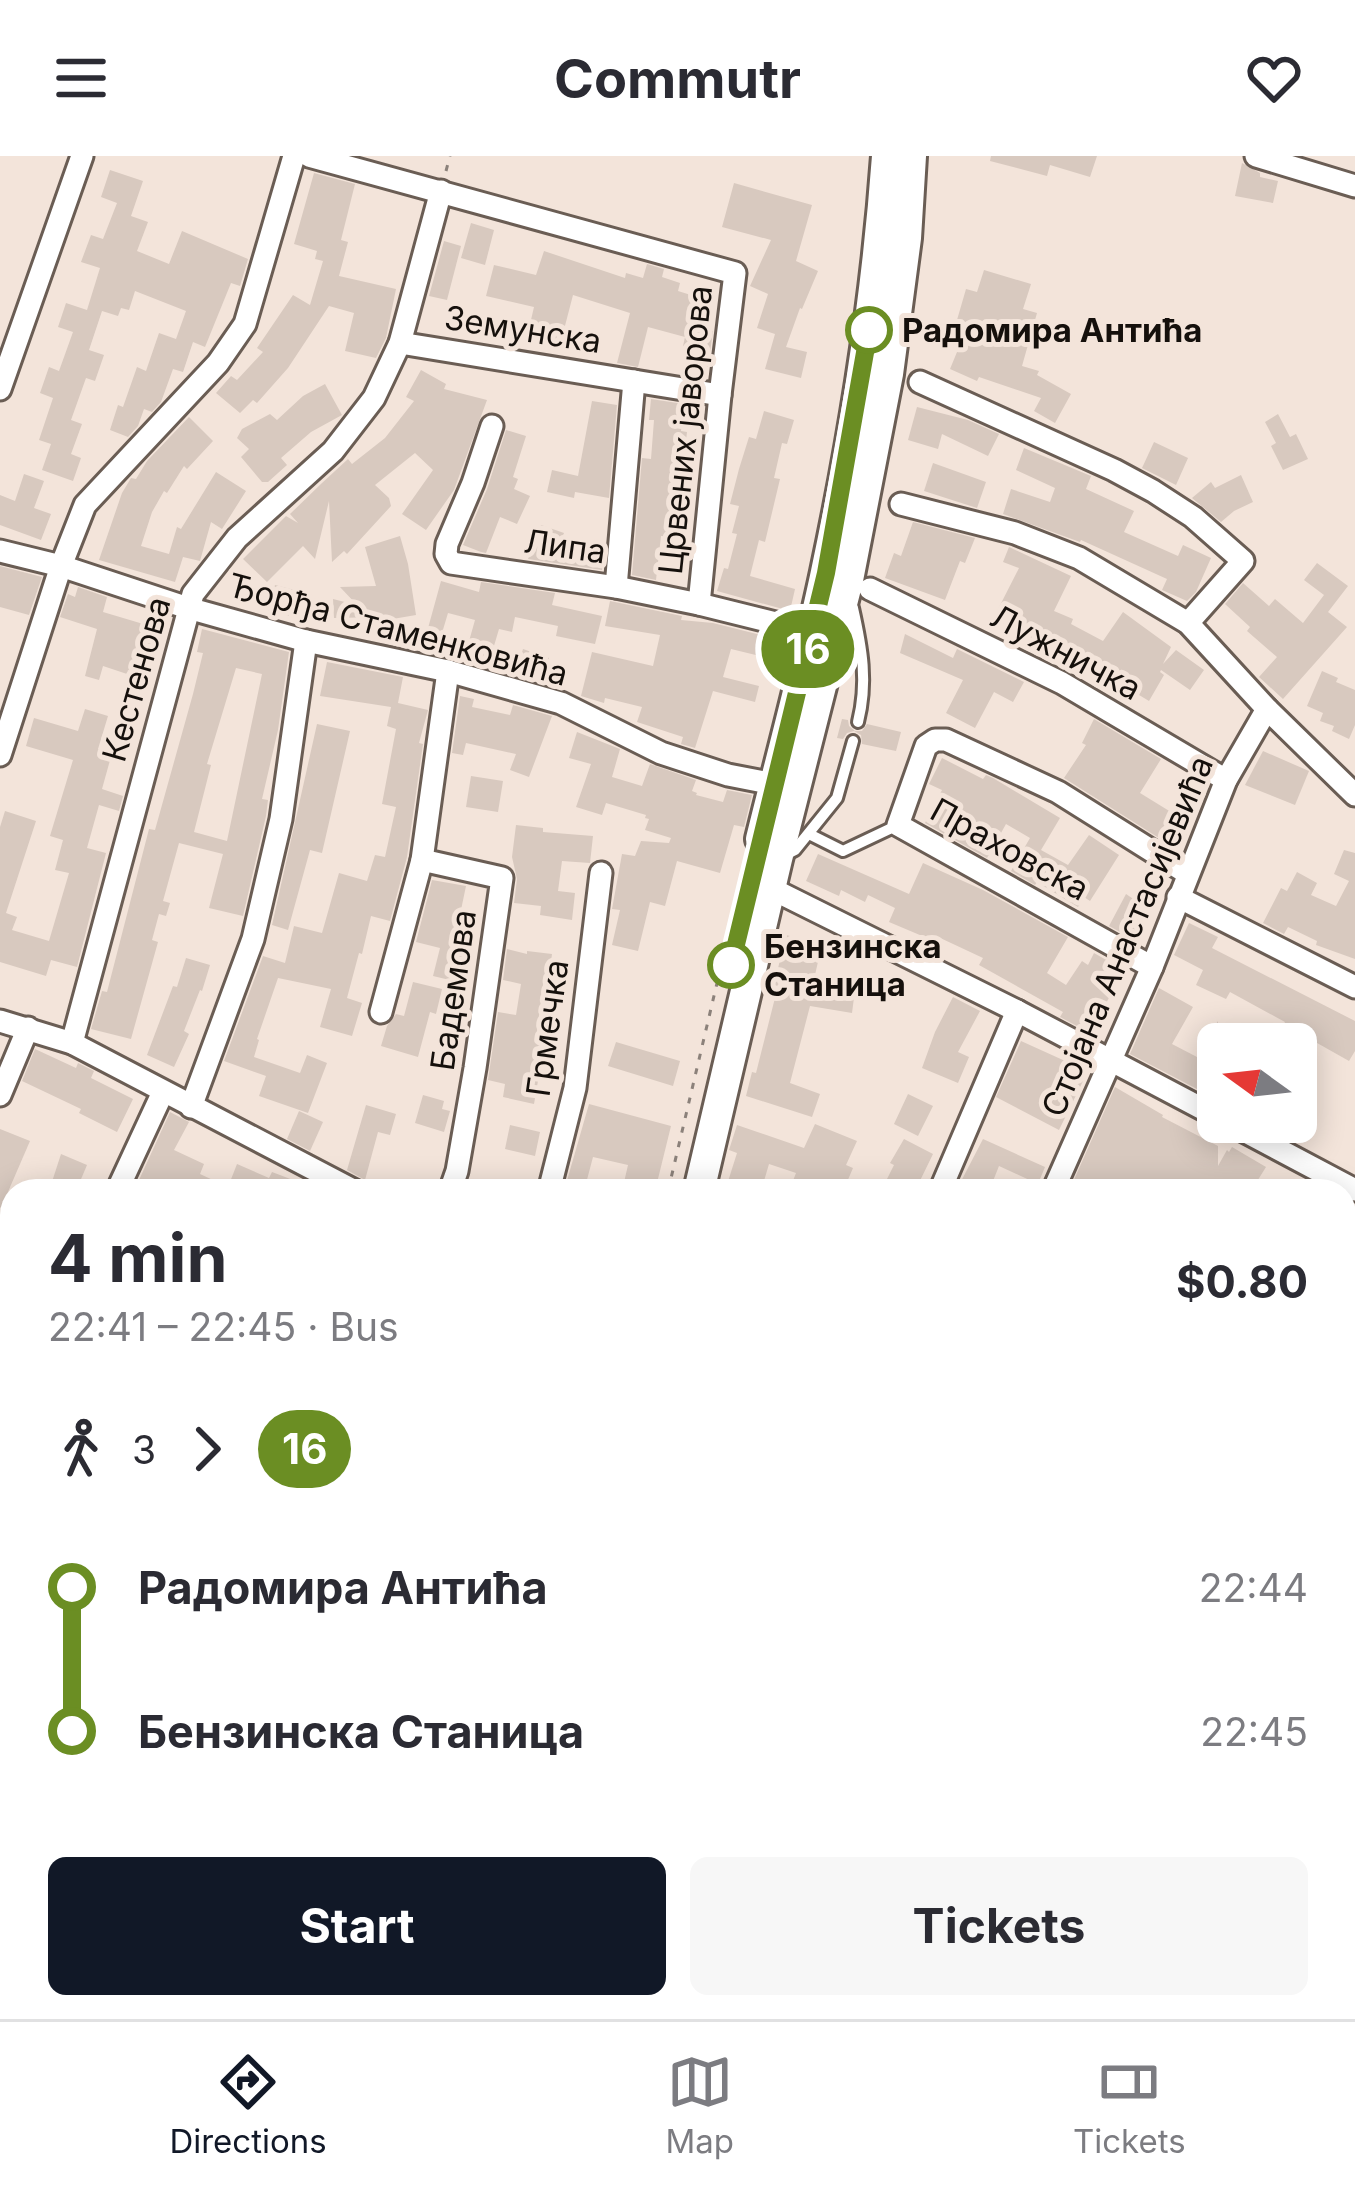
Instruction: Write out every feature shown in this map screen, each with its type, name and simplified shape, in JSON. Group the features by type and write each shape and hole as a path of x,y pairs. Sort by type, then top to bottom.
{"main road":[{"path":"682,1179 826,573 864,368 887,156"},
{"path":"701,1179 765,866 857,592 906,238 911,156"}],"street":[{"path":"0,388 82,156"},
{"path":"0,755 61,566 86,506 218,363 245,324 294,156"},
{"name":"Црвених јаворова","path":"309,156 735,273 699,604"},
{"path":"1256,156 1355,186"},
{"name":"Кестенова","path":"72,1043 188,608 204,578 236,538 333,451 374,398 400,343 442,191"},
{"name":"Земунска","path":"400,343 720,395"},
{"name":"Земунска","path":"616,587 634,381"},
{"path":"920,382 1153,491 1193,517 1243,561"},
{"name":"Липа","path":"491,426 447,544 451,563 616,587 812,632"},
{"path":"901,504 1016,533 1079,558 1189,623 1355,795"},
{"path":"1189,623 1243,561 1266,550"},
{"name":"Ђорђа Стаменковића","path":"0,551 306,641 448,671 561,703 646,747 774,784"},
{"name":"Лужничка","path":"857,592 1063,683 1226,780"},
{"path":"191,1108 253,939 281,819 306,641"},
{"path":"381,1012 422,860 448,671"},
{"name":"Стојана Анастасијевића","path":"1058,1179 1226,780 1268,710"},
{"path":"898,825 926,746 946,740 1058,792 1187,873"},
{"name":"Праховска","path":"898,825 1151,967"},
{"name":"Бадемова","path":"422,860 502,878 476,1068 455,1179"},
{"path":"765,866 1017,1011 1197,1106"},
{"name":"Грмечка","path":"553,1179 574,1088 601,873"},
{"path":"1178,897 1355,987"},
{"path":"945,1179 1017,1011"},
{"path":"0,1021 72,1043 331,1179"},
{"path":"0,1094 28,1028"},
{"path":"123,1179 164,1092"},
{"path":"1267,1143 1334,1179"}],"lane":[{"path":"857,592 854,608 865,667 858,722"},
{"path":"765,866 795,850 837,799 853,742"},
{"path":"809,834 844,851 898,825"}],"path":[{"path":"672,1179 765,866"}],"building":[{"path":"991,156 1097,156 1090,177 1050,165 1047,176 990,161"},
{"path":"1242,163 1260,177 1278,181 1273,203 1235,196"},
{"path":"110,170 143,181 131,216 148,222 137,251 169,264 182,231 248,259 240,286 231,283 205,347 193,342 183,372 173,369 161,402 152,412 144,409 128,437 110,430 118,405 123,407 137,367 146,371 159,333 176,339 186,311 135,291 129,310 121,308 118,316 102,311 89,350 104,355 95,381 86,378 71,420 82,424 71,454 81,458 73,481 42,470 51,444 39,440 53,398 40,393 49,367 59,371 73,332 58,327 66,303 87,310 100,268 81,262 91,235 103,239 117,203 101,197"},
{"path":"314,173 355,184 341,240 348,242 339,276 396,289 386,338 376,358 345,351 354,313 329,306 288,368 257,403 253,400 240,413 216,393 231,376 237,380 263,352 257,348 293,295 310,305 323,261 315,259 317,251 294,244"},
{"path":"734,183 812,205 796,261 818,271 786,347 807,352 801,378 765,369 775,334 757,328 768,294 750,286 771,240 722,227"},
{"path":"471,223 494,230 485,265 461,258"},
{"path":"444,241 461,246 447,300 429,296"},
{"path":"544,251 625,278 626,273 643,278 647,264 664,269 662,277 680,283 678,291 694,296 691,305 709,310 704,328 713,331 708,367 697,364 701,351 683,346 685,337 648,327 638,367 617,363 630,313 573,295 560,345 527,337 534,307 486,296 494,265 536,275"},
{"path":"984,270 1031,284 1023,309 1037,313 1022,366 1039,371 1037,375 1071,394 1055,423 1034,411 1041,398 950,369 969,323 957,320 966,289 977,292"},
{"path":"421,370 446,384 444,389 487,400 454,490 426,530 402,514 433,470 415,453 375,485 391,506 347,554 344,551 332,562 329,501 315,559 303,546 267,582 243,559 286,516 298,523 290,514 348,459 352,464 385,438 414,401 406,397"},
{"path":"325,384 342,415 311,432 281,458 287,465 262,482 241,457 249,449 237,438 242,429 270,414 277,420"},
{"path":"651,399 684,404 681,431 687,432 684,457 677,457 672,537 661,536 656,580 632,575 642,458 651,459"},
{"path":"592,401 617,405 609,498 547,492 552,470 578,476"},
{"path":"917,407 968,420 999,434 988,456 942,434 938,449 908,440"},
{"path":"764,411 794,420 787,444 782,443 774,478 780,479 765,542 759,540 750,576 795,589 790,611 717,591 737,534 732,533 739,506 730,504 739,469 749,437 756,439"},
{"path":"1278,414 1290,437 1296,434 1308,459 1283,470 1265,422"},
{"path":"189,417 213,441 164,491 141,546 169,554 177,527 181,529 216,472 246,491 222,529 211,522 200,561 183,557 175,582 99,560 131,478 136,479"},
{"path":"506,430 526,436 513,477 518,479 514,489 530,496 517,524 500,517 486,553 463,545"},
{"path":"1154,442 1188,458 1176,485 1142,468"},
{"path":"1024,448 1091,476 1086,489 1134,511 1124,532 1178,556 1183,545 1211,558 1196,592 1187,601 1162,590 1167,579 1081,540 1003,514 1011,489 1050,502 1055,488 1016,470"},
{"path":"933,463 986,482 977,508 924,491"},
{"path":"24,474 44,481 34,508 51,514 41,540 0,525 0,495 15,501"},
{"path":"1241,475 1253,502 1221,522 1192,498 1211,482 1215,488"},
{"path":"913,522 975,538 945,600 885,578 894,553 901,556"},
{"path":"541,525 564,533 561,541 604,547 602,570 528,559"},
{"path":"400,536 416,615 381,621 380,617 334,618 333,599 357,605 340,587 376,586 365,547"},
{"path":"1009,547 1071,576 1054,611 1073,619 1071,624 1103,641 1123,612 1171,647 1163,664 1176,650 1204,670 1190,690 1161,670 1164,675 1149,701 993,619 1019,568 1003,562"},
{"path":"1317,563 1348,586 1328,612 1347,627 1283,699 1259,677 1277,657 1225,604 1243,583 1269,606 1275,599 1303,623 1324,595 1304,580"},
{"path":"0,566 42,577 29,615 0,607"},
{"path":"441,581 479,592 481,582 555,593 552,605 602,616 595,644 556,636 558,626 515,617 512,632 499,629 488,666 464,659 475,620 448,613 436,653 422,650"},
{"path":"275,585 306,593 300,618 268,611"},
{"path":"78,587 107,597 103,612 150,626 146,641 151,643 142,674 103,666 99,680 85,676 97,629 60,617 68,594 75,597"},
{"path":"610,601 777,639 772,659 731,649 723,677 759,686 755,702 713,691 695,748 681,744 683,737 637,722 642,707 581,696 592,652 653,666 660,635 605,626"},
{"path":"202,629 289,652 262,799 268,800 266,816 243,916 209,908 223,854 179,843 163,901 170,903 166,916 159,914 152,940 158,942 131,1039 91,1029 102,991 107,992 149,829 155,830 203,653 197,652","holes":["236,668 262,674 227,841 194,832 211,765 207,764"]},
{"path":"905,634 953,658 957,649 1024,682 1013,702 994,692 975,728 946,713 963,680 900,653"},
{"path":"523,649 549,658 542,682 515,674"},
{"path":"327,662 403,677 398,703 428,710 419,743 423,744 407,857 390,921 371,916 347,998 362,1003 352,1036 320,1027 331,989 278,978 257,1039 254,1057 300,1073 307,1055 327,1063 308,1113 259,1096 266,1076 224,1061 263,956 285,963 294,926 322,933 339,873 367,881 375,855 385,857 396,807 382,804 396,729 387,726 391,707 320,696"},
{"path":"1322,671 1355,690 1355,725 1349,739 1320,721 1323,713 1307,706"},
{"path":"460,696 474,699 472,707 510,715 513,705 552,716 529,777 510,770 516,754 466,743 463,755 452,753"},
{"path":"85,709 108,716 98,749 112,753 102,789 123,796 119,811 99,805 87,848 106,853 77,967 51,960 46,976 0,962 0,827 5,811 36,821 6,913 17,917 12,930 49,941 69,873 55,870 63,840 50,836 73,760 26,746 34,718 78,731"},
{"path":"842,719 855,731 867,724 901,732 896,751 862,744 861,735 854,731 837,738"},
{"path":"1094,719 1161,759 1140,793 1192,825 1178,850 1064,778 1086,745 1082,743"},
{"path":"317,724 350,731 322,853 310,850 288,930 272,925"},
{"path":"577,732 620,749 612,777 642,786 650,764 696,780 692,791 696,795 723,802 727,790 752,795 744,827 734,825 720,873 677,861 665,906 650,902 638,951 612,945 620,910 612,909 622,854 635,856 641,841 669,843 671,838 645,830 646,815 606,803 602,815 576,807 591,764 569,758"},
{"path":"1263,751 1309,771 1295,805 1245,785"},
{"path":"942,758 983,779 986,775 993,778 1060,818 1041,850 1068,865 1089,835 1119,855 1090,901 1084,897 1078,907 1011,871 1030,838 1006,824 987,858 925,823 942,790 929,784"},
{"path":"471,776 503,781 498,812 466,807"},
{"path":"516,825 593,836 590,863 562,861 558,891 575,893 572,920 540,915 541,906 514,903"},
{"path":"1344,850 1355,853 1355,959 1316,945 1317,941 1288,927 1284,934 1263,923 1281,888 1287,891 1297,872 1317,883 1311,895 1336,906 1349,881 1334,874"},
{"path":"818,854 909,894 923,863 983,890 1068,937 1047,973 1066,985 1082,961 1088,965 1094,953 1124,970 1090,1033 1060,1017 1063,1012 979,965 983,958 936,936 934,941 889,922 895,908 868,895 865,902 841,890 839,896 806,881"},
{"path":"432,880 466,886 457,929 472,933 458,982 433,976 440,948 416,942"},
{"path":"1126,894 1151,911 1133,939 1109,926"},
{"path":"1189,923 1218,937 1212,948 1355,1021 1355,1051 1349,1061 1317,1043 1317,1023 1284,1023 1230,992 1226,999 1196,985 1203,970 1174,955"},
{"path":"786,935 822,944 815,975 856,982 852,1013 810,1006 790,1083 820,1094 812,1117 746,1096 778,986 774,985"},
{"path":"507,949 552,954 549,977 544,977 536,1039 545,1040 534,1104 503,1097 505,1084 488,1080 498,1012 516,1015 521,984 503,980"},
{"path":"186,958 210,965 174,1067 147,1055"},
{"path":"413,982 442,989 436,1014 430,1012 418,1057 381,1046 396,1014 404,1016"},
{"path":"1159,988 1193,1007 1172,1044 1197,1057 1197,1089 1130,1054"},
{"path":"953,997 980,1011 958,1052 969,1057 958,1083 922,1068"},
{"path":"1021,1041 1074,1065 1069,1074 1083,1081 1059,1130 996,1097"},
{"path":"616,1042 680,1061 673,1086 608,1066"},
{"path":"35,1049 94,1071 91,1078 133,1099 117,1132 22,1081"},
{"path":"1115,1087 1197,1135 1197,1143 1218,1146 1218,1166 1232,1147 1266,1167 1258,1179 1074,1179"},
{"path":"908,1094 933,1106 918,1136 894,1124"},
{"path":"423,1095 444,1101 442,1109 450,1111 444,1132 415,1123"},
{"path":"589,1104 671,1126 658,1179 625,1179 628,1165 593,1157 587,1179 567,1179"},
{"path":"366,1105 396,1114 390,1135 378,1132 365,1179 347,1170"},
{"path":"299,1111 323,1122 310,1151 287,1139"},
{"path":"170,1112 189,1122 174,1150 204,1164 200,1174 211,1179 139,1179"},
{"path":"815,1124 857,1141 846,1165 853,1168 848,1179 794,1179 796,1173 769,1164 765,1179 729,1179 737,1153 729,1150 737,1125 804,1148"},
{"path":"510,1125 540,1132 535,1156 505,1149"},
{"path":"0,1129 30,1141 14,1179 0,1179"},
{"path":"904,1139 933,1154 921,1179 887,1179 894,1165 890,1163"},
{"path":"983,1139 1045,1167 1040,1179 1027,1179 999,1166 994,1179 962,1179"},
{"path":"61,1154 87,1165 81,1179 53,1179"},
{"path":"237,1164 269,1178 272,1172 290,1179 231,1179"}],"bus line":[{"name":"16","path":"731,965 826,573 869,330"}],"place":[{"name":"Радомира Антића","path":"869,330"},
{"name":"Бензинска Станица","path":"731,965"}]}
